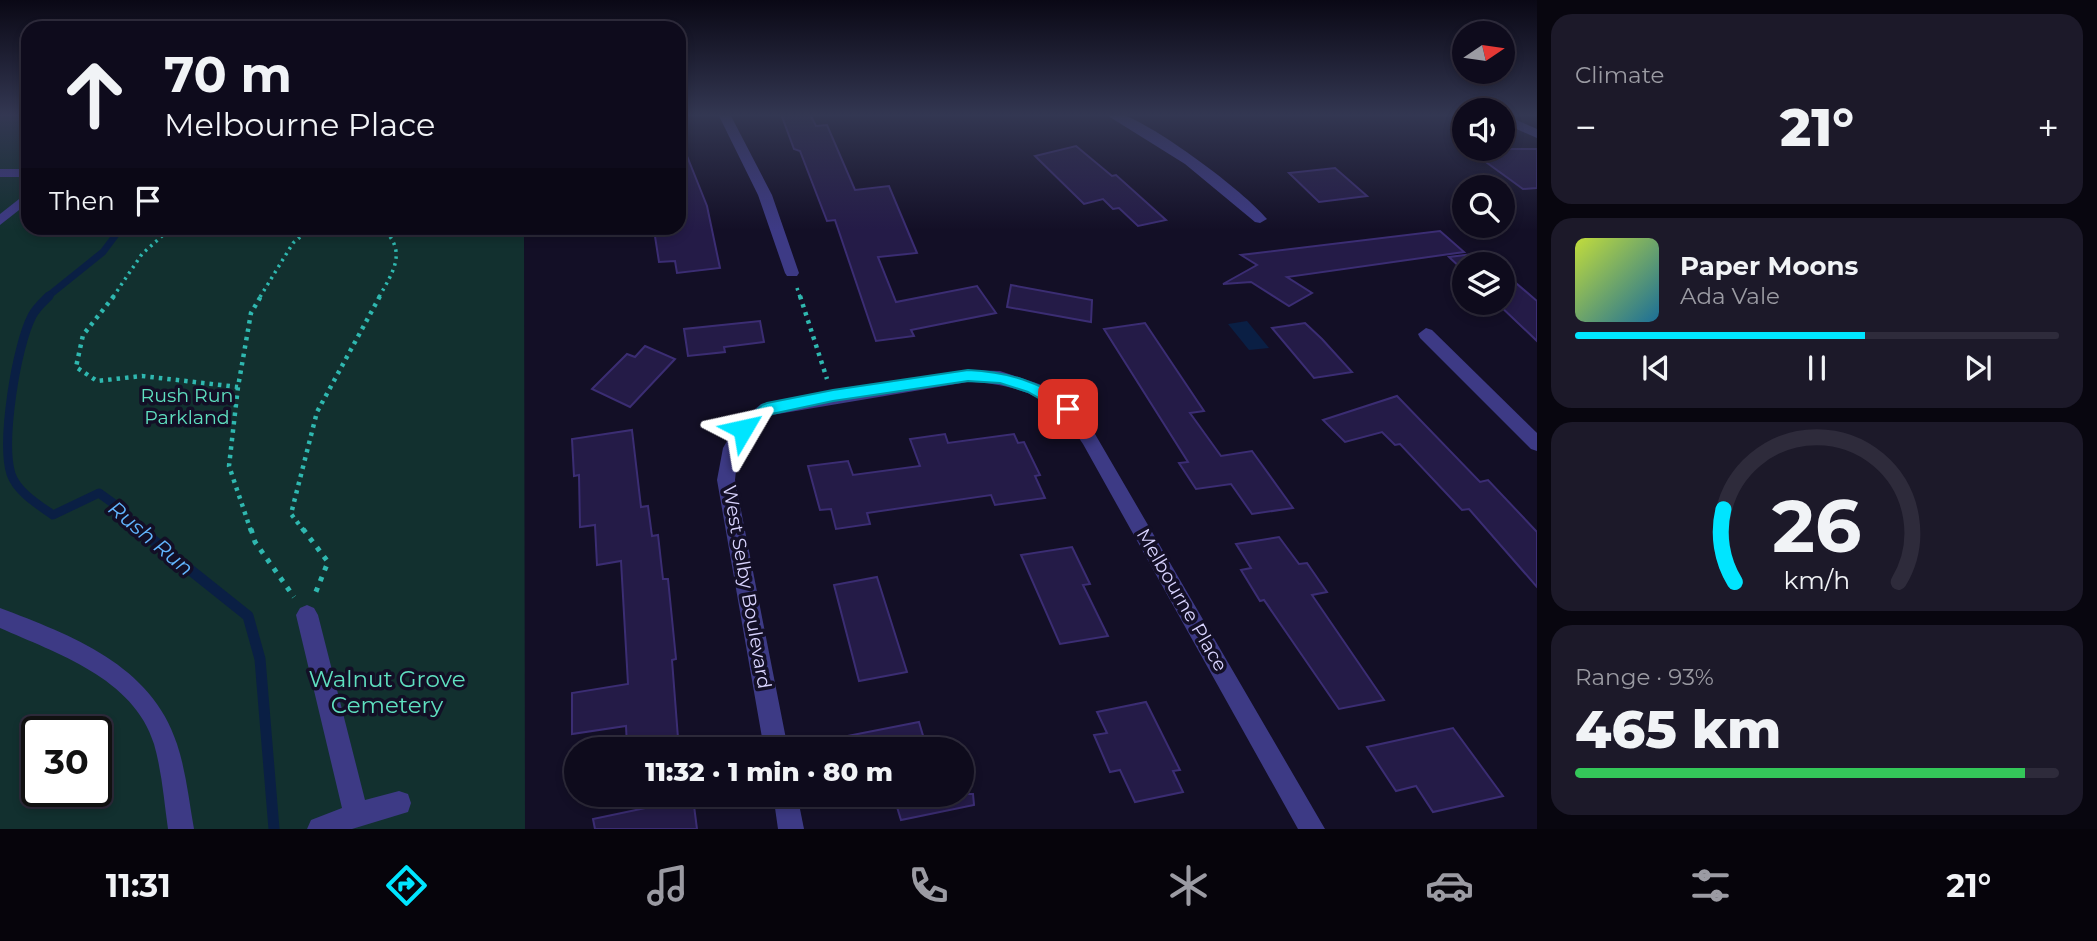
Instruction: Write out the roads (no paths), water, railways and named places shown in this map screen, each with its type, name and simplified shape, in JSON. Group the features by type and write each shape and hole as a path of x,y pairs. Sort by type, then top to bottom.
{"street":[{"path":"744,153 765,195 792,273"},
{"path":"1180,153 1259,219"},
{"path":"0,173 21,173"},
{"path":"0,221 21,202"},
{"path":"1426,334 1537,444"},
{"name":"Melbourne Place","path":"743,429 767,409 833,396 968,376 1000,377 1033,388 1068,409 1089,439 1312,829"},
{"name":"West Selby Boulevard","path":"743,429 729,453 726,480 774,737"},
{"path":"307,615 356,814"},
{"path":"0,618 85,655 116,673 143,700 163,736 181,829"},
{"path":"320,829 356,814 399,803"},
{"path":"787,807 791,829"}],"water":[{"path":"1247,321 1269,348 1249,350 1228,324"}],"waterway":[{"name":"Rush Run","path":"47,297 103,252 116,235"},
{"name":"Rush Run","path":"49,296 32,316 16,371 9,418 8,459 11,474 23,492 53,515 99,493 117,506 139,529"},
{"name":"Rush Run","path":"139,529 248,616 260,659 274,829"}],"park label":[{"name":"Rush Run Parkland","path":"187,406"},
{"name":"Walnut Grove Cemetery","path":"387,692"}]}
